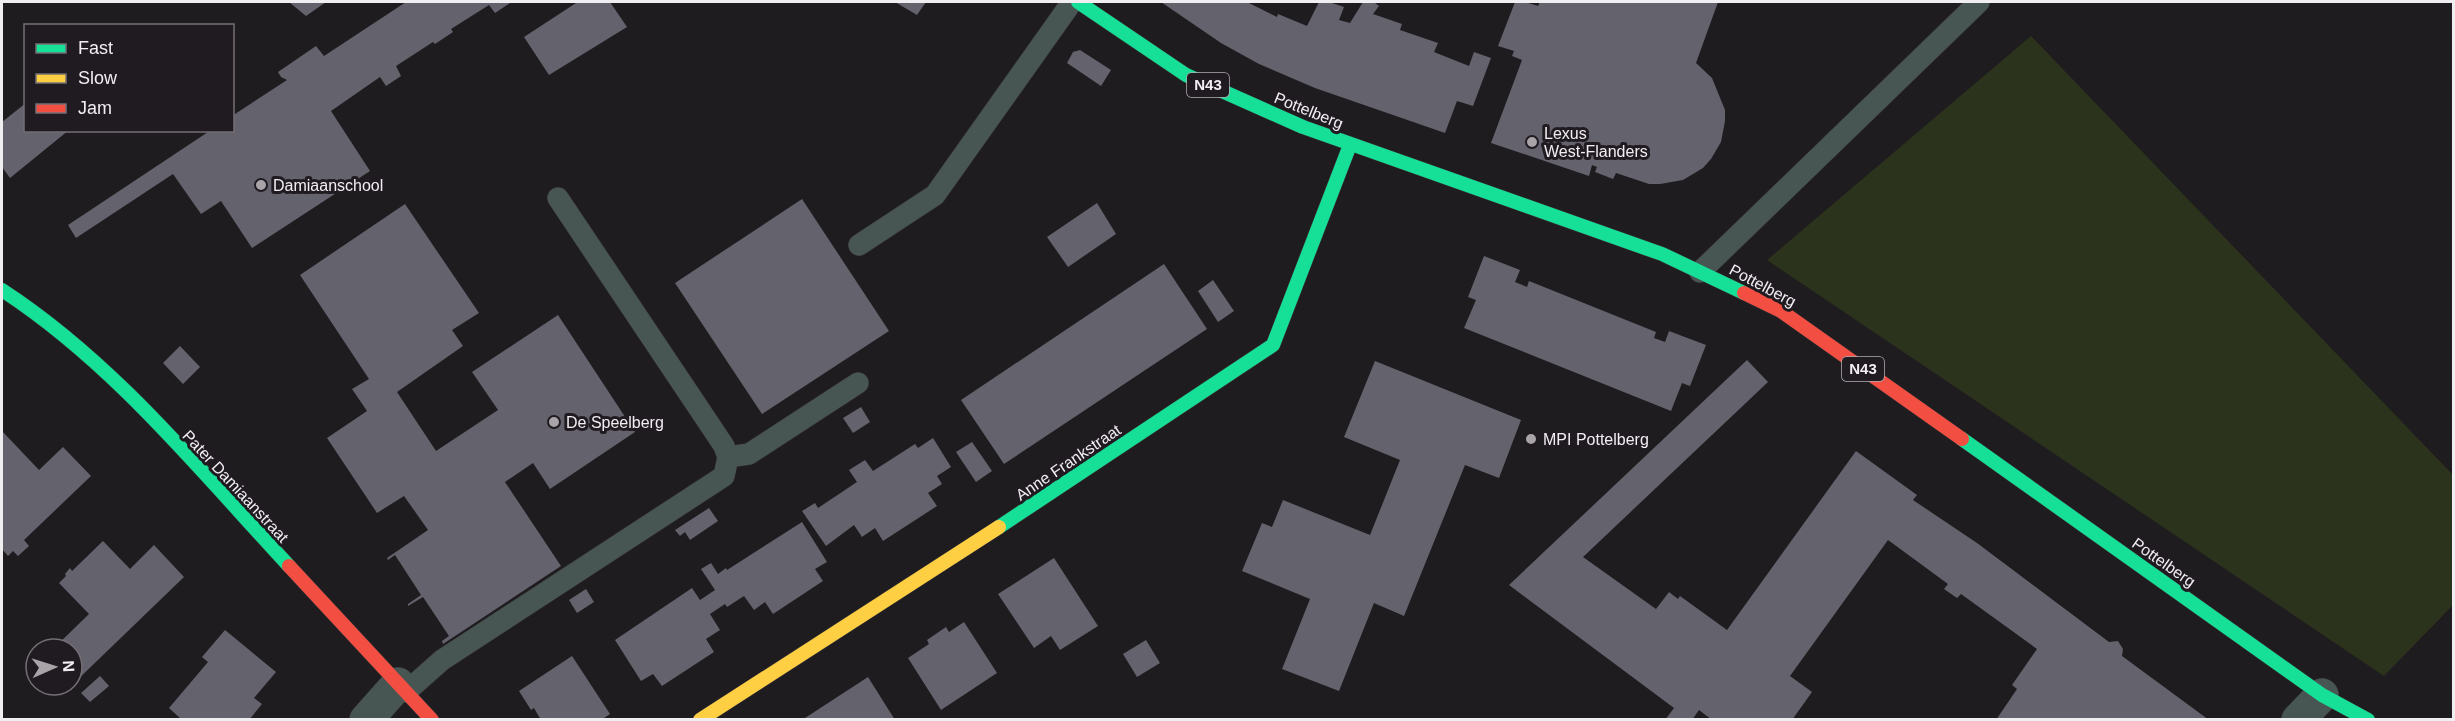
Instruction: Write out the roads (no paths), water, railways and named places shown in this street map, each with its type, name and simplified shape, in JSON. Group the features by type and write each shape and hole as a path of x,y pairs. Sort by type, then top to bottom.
{"street":[{"name":"Pottelberg","path":"1078,2 1186,75 1350,145 1662,254 1781,311 2322,694 2368,720"},
{"name":"Anne Frankstraat","path":"700,720 1054,492 1273,345 1350,145"},
{"name":"Pater Damiaanstraat","path":"2,290 42,316 109,374 432,720"},
{"path":"366,720 402,688"},
{"path":"2298,720 2322,694"}],"lane":[{"path":"859,245 935,195 1072,2"},
{"path":"1700,272 1979,2"},
{"path":"402,688 724,477 728,457 724,446 558,198"},
{"path":"728,457 749,454 858,383"}],"place":[{"name":"Lexus West-Flanders","path":"1532,142"},
{"name":"Damiaanschool","path":"261,185"},
{"name":"De Speelberg","path":"554,422"},
{"name":"MPI Pottelberg","path":"1531,439"}]}
